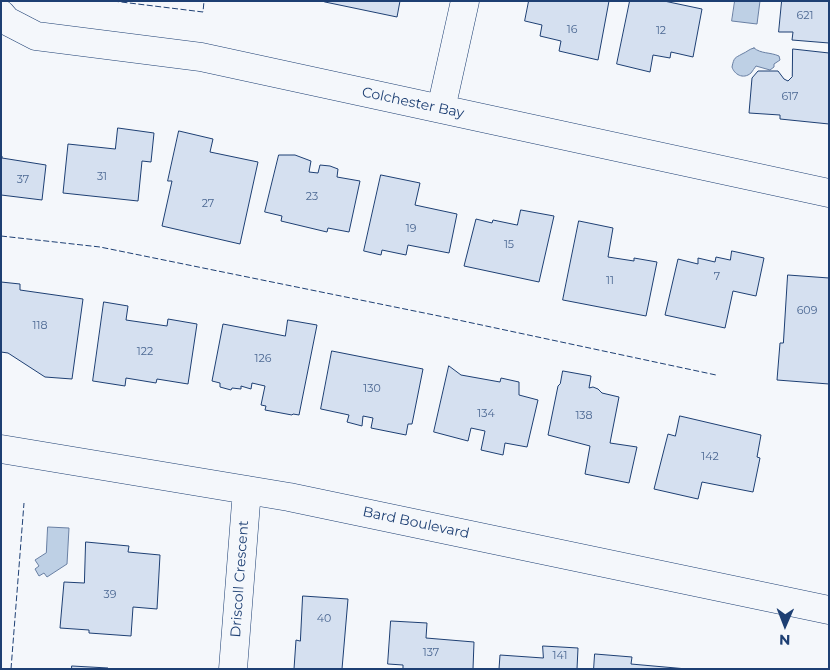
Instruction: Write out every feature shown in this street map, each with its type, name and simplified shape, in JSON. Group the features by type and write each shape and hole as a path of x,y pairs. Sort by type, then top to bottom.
{"street":[{"path":"441,109 464,1"},
{"name":"Colchester Bay","path":"1,14 7,21 36,36 201,57 829,193"},
{"name":"Bard Boulevard","path":"1,449 289,497 829,610"},
{"name":"Driscoll Crescent","path":"233,669 247,490"}],"water":[{"path":"735,1 760,1 757,24 732,21"},
{"path":"754,48 779,56 780,60 770,70 756,66 748,75 742,76 737,74 732,67 734,60"},
{"path":"48,527 69,528 67,564 47,577 44,573 39,576 35,569 39,566 35,560 46,553"}],"building":[{"path":"326,1 400,1 397,17"},
{"path":"529,1 609,1 598,60 559,51 561,41 540,36 542,25 525,21"},
{"path":"630,1 664,1 702,9 693,57 671,52 670,58 653,55 650,72 617,64"},
{"path":"782,1 829,1 829,43 792,40 793,32 779,32"},
{"path":"793,49 829,53 829,124 780,119 780,115 749,113 752,78 758,71 778,71 788,81 792,77"},
{"path":"118,128 154,133 151,162 142,161 138,201 63,193 68,144 115,149"},
{"path":"179,131 213,139 210,152 258,162 240,244 162,226 172,181 168,181"},
{"path":"279,155 295,155 311,161 309,172 318,173 320,165 330,166 338,169 337,177 360,181 349,232 328,228 327,232 281,221 282,216 265,212"},
{"path":"1,156 2,158 46,165 42,200 1,195"},
{"path":"381,175 420,183 415,205 457,214 449,253 408,245 406,255 382,250 381,255 364,251"},
{"path":"521,210 554,216 539,282 464,266 476,219 492,223 493,220 517,225"},
{"path":"579,221 613,228 608,257 634,261 634,258 657,262 646,316 563,300"},
{"path":"732,251 764,258 756,296 733,291 725,328 665,315 678,259 698,264 698,258 715,262 716,257 730,260"},
{"path":"788,275 829,278 829,384 777,380 780,343 783,343"},
{"path":"1,282 20,284 20,290 83,299 72,379 45,377 8,353 1,352"},
{"path":"104,302 128,306 126,320 167,326 168,319 197,324 188,384 157,379 156,383 126,378 125,386 93,381"},
{"path":"288,320 317,325 299,415 265,410 266,406 261,405 265,386 252,383 251,389 241,386 241,389 232,388 231,390 220,387 220,383 212,381 223,324 285,336"},
{"path":"332,351 423,369 412,424 408,424 406,435 371,428 373,418 363,416 362,426 347,422 349,415 321,409"},
{"path":"449,366 461,375 500,382 501,378 519,382 519,395 538,400 527,447 505,443 503,455 481,450 485,431 471,428 468,441 434,432"},
{"path":"563,371 591,376 589,388 593,387 602,393 619,397 610,443 637,447 629,483 585,474 590,446 548,435"},
{"path":"680,416 761,435 757,457 760,458 753,492 702,482 698,499 654,489 668,434 675,436"},
{"path":"86,542 129,546 128,552 160,555 157,609 133,607 131,636 89,633 89,630 60,628 64,582 84,583"},
{"path":"303,596 348,599 342,669 294,669 296,640 300,641"},
{"path":"391,621 427,623 426,638 474,642 473,669 403,669 403,665 388,664"},
{"path":"543,646 578,648 577,669 499,669 500,655 543,658"},
{"path":"595,654 632,657 631,664 687,669 594,669"},
{"path":"72,666 108,668 108,669 72,669"}],"fence":[{"path":"113,1 203,12 204,1"},
{"path":"1,236 100,247 716,375"},
{"path":"11,669 24,503"}]}
